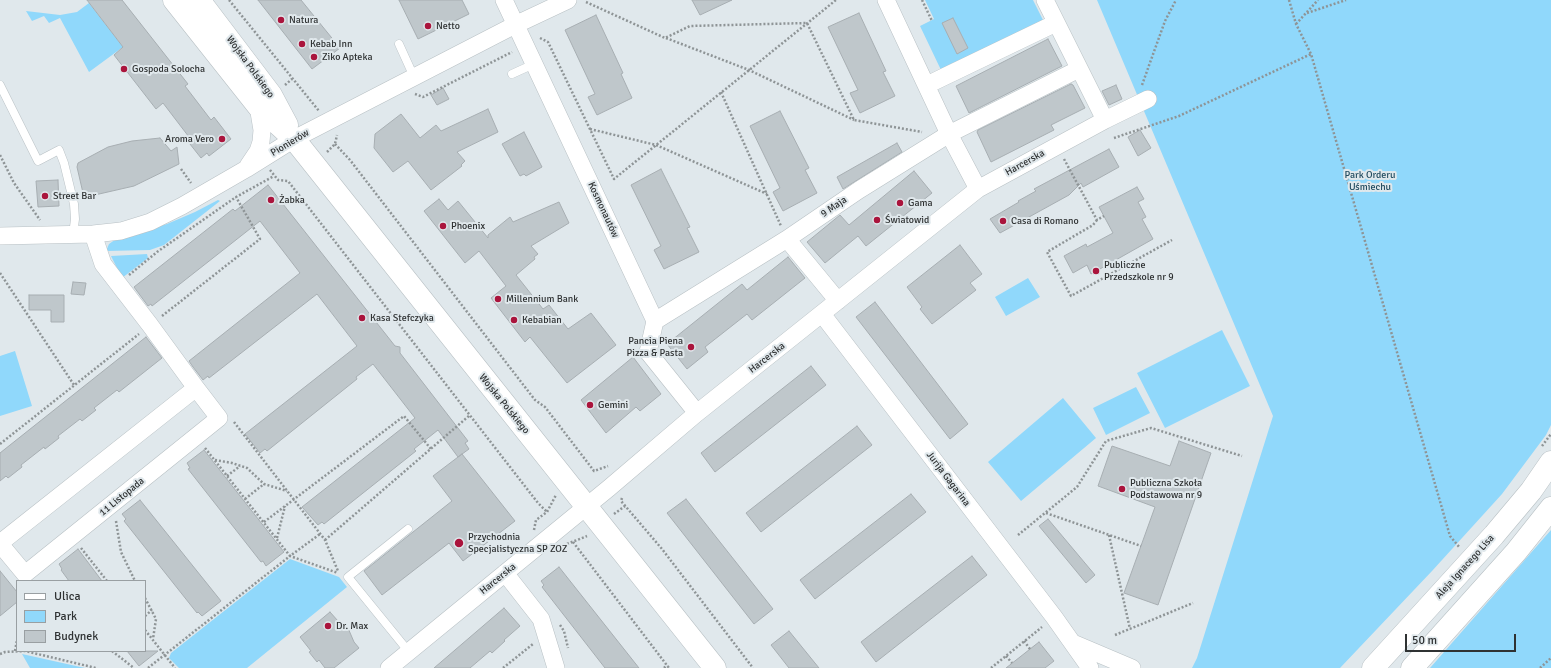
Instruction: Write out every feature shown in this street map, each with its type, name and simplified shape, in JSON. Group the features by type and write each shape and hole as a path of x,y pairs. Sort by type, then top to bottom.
{"street":[{"name":"Wojska Polskiego","path":"174,0 258,106 294,139 714,668"},
{"name":"Wojska Polskiego","path":"200,0 271,95 294,139"},
{"name":"Kosmonautów","path":"504,0 514,25 532,42 534,64 655,321"},
{"path":"886,0 949,134 978,189"},
{"path":"1045,0 1104,120"},
{"name":"Pionierów","path":"0,236 93,234 121,231 150,222 182,206 294,139 412,85 514,25 574,3"},
{"path":"927,85 1056,23"},
{"name":"9 Maja","path":"655,321 787,239 859,190 949,134 1079,69"},
{"name":"Harcerska","path":"389,668 586,507 697,413 978,189 1104,120 1145,93"},
{"name":"Wojska Polskiego","path":"246,169 262,142 258,106"},
{"name":"11 Listopada","path":"93,234 103,264 219,418 25,574 0,544 196,388"},
{"path":"787,239 838,302"},
{"name":"Jurija Gagarina","path":"822,314 1073,643 1090,668"},
{"path":"655,321 648,352 697,413"},
{"name":"Aleja Ignacego Lisa","path":"1373,668 1494,535 1531,491 1551,462"},
{"path":"1412,668 1516,552 1551,508"},
{"path":"505,574 541,619 556,668"},
{"name":"Jurija Gagarina","path":"1073,643 1132,668"}],"lane":[{"path":"399,44 412,85"},
{"path":"512,74 534,64"},
{"path":"0,85 38,160 59,150 64,163 74,204 73,235"},
{"path":"408,529 348,577 409,652"}],"path":[{"path":"229,0 320,113"},
{"path":"574,3 591,0"},
{"path":"412,85 423,97 532,42 548,42 614,179 836,0"},
{"path":"922,0 932,21"},
{"path":"1145,93 1165,21 1176,0"},
{"path":"1289,0 1296,24 1311,54 1450,536 1460,548"},
{"path":"1296,24 1318,0"},
{"path":"1307,13 1346,0"},
{"path":"586,2 666,38 749,70 854,120 929,133"},
{"path":"666,38 690,26 807,23"},
{"path":"807,23 854,120"},
{"path":"532,42 539,31"},
{"path":"1114,138 1178,116 1311,54"},
{"path":"722,92 787,239"},
{"path":"590,129 656,145 767,194"},
{"path":"325,154 335,144 336,136 343,132"},
{"path":"335,144 350,160 535,400 545,407 594,471"},
{"path":"1057,146 1097,220"},
{"path":"0,155 14,183 40,220"},
{"path":"181,169 192,184"},
{"path":"118,284 157,252 236,197 274,176 278,180 288,181 538,503 547,512 557,493"},
{"path":"185,187 197,180"},
{"path":"1104,216 1097,220 1093,225 1047,252 1071,296 1172,240"},
{"path":"33,220 47,220"},
{"path":"0,273 74,385"},
{"path":"325,540 470,415"},
{"path":"264,522 404,416 431,449"},
{"path":"231,418 325,540 339,574"},
{"path":"1018,535 1077,487 1106,441 1151,428 1242,456"},
{"path":"200,442 290,556 348,577"},
{"path":"214,460 247,468 264,484 288,492"},
{"path":"227,476 240,466"},
{"path":"245,499 264,484"},
{"path":"621,501 662,549 753,668"},
{"path":"277,539 286,505"},
{"path":"111,506 115,510 121,552 135,580"},
{"path":"1046,513 1141,546"},
{"path":"148,668 320,534"},
{"path":"1109,535 1130,628"},
{"path":"72,537 105,580"},
{"path":"573,542 668,667 664,668"},
{"path":"146,600 156,619 153,639"},
{"path":"1115,635 1193,603"},
{"path":"146,615 152,610"},
{"path":"991,668 1054,618"},
{"path":"146,631 176,668"},
{"path":"505,667 545,634"},
{"path":"1024,641 1030,649"},
{"path":"0,654 15,651 16,646"},
{"path":"29,652 96,668"},
{"path":"113,652 134,668"},
{"path":"1006,656 1012,664"},
{"path":"1540,668 1551,658"}],"green space":[{"path":"925,0 1033,0 1043,20 941,70 920,26 934,19"},
{"name":"Park Orderu Uśmiechu","path":"1097,0 1551,0 1551,425 1546,435 1502,494 1432,571 1340,668 1192,668 1197,658 1273,416"},
{"path":"89,3 123,47 89,72 60,18 49,23 44,16 32,21 26,11 60,15 77,12"},
{"path":"218,200 220,201 164,245 150,250 106,251 109,244 116,239 167,224"},
{"path":"147,254 148,258 122,278 111,256"},
{"path":"1028,278 1040,297 1006,316 995,297"},
{"path":"1222,330 1250,386 1165,428 1137,373"},
{"path":"15,351 32,406 0,416 0,356"},
{"path":"1136,387 1150,413 1106,435 1093,408"},
{"path":"1063,398 1096,438 1021,501 988,462"},
{"path":"1551,530 1551,668 1430,668"},
{"path":"290,559 339,577 347,587 247,668 179,668 169,658 171,653"},
{"path":"22,654 85,668 30,668"}],"building":[{"path":"87,0 122,0 188,84 185,86 211,120 214,117 231,139 209,156 207,153 201,158 186,139 189,137 163,103 156,109 114,55 123,47"},
{"path":"258,0 301,0 340,48 312,69"},
{"name":"Netto","path":"399,0 462,0 469,14 418,39"},
{"path":"692,0 732,0 700,15"},
{"path":"859,13 886,71 883,72 895,96 860,113 850,93 858,90 828,27"},
{"path":"596,15 623,73 621,74 632,98 597,115 588,97 595,94 565,30"},
{"path":"953,18 968,48 957,54 942,23"},
{"path":"1048,39 1062,66 969,113 956,86"},
{"path":"1071,84 1073,85 1085,108 1051,125 1054,130 991,162 977,132 978,130"},
{"path":"1116,85 1122,99 1109,105 1102,91"},
{"path":"443,88 449,99 437,105 431,95"},
{"path":"488,109 498,132 457,152 465,161 461,165 462,166 431,190 408,161 393,172 374,148 375,134 401,114 420,138 436,125 441,131"},
{"path":"780,111 809,168 805,170 817,193 783,211 773,192 780,188 750,126"},
{"path":"1140,130 1151,148 1138,156 1128,137"},
{"path":"524,132 542,167 526,176 524,174 520,176 502,144"},
{"path":"160,138 171,151 177,147 179,164 134,186 86,197 83,193 77,167 78,163 108,147 132,141"},
{"path":"897,143 902,152 843,189 837,177"},
{"path":"1109,149 1119,167 1083,187 1081,183 1069,195 1000,233 990,219 1036,191 1034,189"},
{"path":"661,169 690,227 687,228 699,252 664,269 654,250 661,246 631,185"},
{"name":"Światowid","path":"914,171 932,193 866,246 858,236 825,263 807,242 840,215 849,225"},
{"path":"58,180 59,206 38,207 36,181"},
{"path":"268,185 395,346 400,347 400,353 468,441 465,443 469,449 458,457 438,430 414,449 416,451 324,524 322,522 318,525 302,507 415,418 373,364 356,377 357,379 267,451 265,449 260,453 245,434 357,346 317,294 209,378 208,376 203,380 189,361 300,273 260,221 152,306 151,304 148,306 134,287 233,209 235,211"},
{"path":"1137,187 1144,199 1138,202 1146,217 1142,219 1153,239 1091,274 1087,265 1073,273 1064,256 1086,244 1087,247 1113,233 1099,207"},
{"path":"439,199 448,210 458,201 488,238 488,235 510,217 513,222 559,202 569,223 531,246 538,254 534,257 535,259 516,275 543,309 549,305 568,329 591,313 616,345 567,383 530,337 525,342 491,298 506,286 479,251 465,263 424,211"},
{"path":"960,245 982,274 970,283 976,290 932,324 920,309 922,307 907,287"},
{"path":"788,257 805,278 752,320 747,314 705,347 708,352 687,369 667,344 742,284 747,290"},
{"path":"73,282 86,283 84,295 71,294"},
{"path":"29,295 64,295 64,322 51,322 51,310 29,310"},
{"path":"875,302 968,424 950,439 856,317"},
{"path":"146,337 162,358 119,392 117,390 94,408 96,410 82,421 80,419 58,436 59,438 45,449 44,447 21,465 22,467 8,478 6,476 0,481 0,453"},
{"path":"633,357 661,394 640,411 636,407 606,433 581,400"},
{"path":"811,366 826,385 715,472 701,453"},
{"path":"857,426 872,445 761,532 746,513"},
{"path":"1179,441 1211,453 1158,605 1124,593 1155,507 1098,486 1112,446 1170,466"},
{"path":"204,450 284,552 266,566 263,561 261,562 188,469 190,468 187,463"},
{"path":"462,454 515,521 463,561 449,543 382,595 364,571 452,501 433,476"},
{"path":"911,494 926,512 815,599 800,580"},
{"path":"686,499 773,609 754,624 667,513"},
{"path":"140,500 221,601 202,616 198,612 197,613 124,521 126,519 122,514"},
{"path":"1048,519 1095,575 1086,583 1039,526"},
{"path":"78,549 101,580 68,580 61,570 62,569 59,564"},
{"path":"972,556 987,575 876,662 861,642"},
{"path":"559,567 639,668 605,668 542,587 544,585 541,581"},
{"path":"0,571 16,591 16,603 0,616"},
{"path":"504,608 520,626 492,653 490,651 470,668 434,668"},
{"path":"330,612 338,621 348,628 354,642 359,648 334,668 325,668 319,660 317,662 309,652 311,651 300,637"},
{"path":"789,631 819,668 789,668 771,645"},
{"path":"1039,642 1054,661 1045,668 1006,668"},
{"path":"158,651 139,666 128,652"}],"place":[{"name":"Natura","path":"281,20"},
{"name":"Netto","path":"428,26"},
{"name":"Kebab Inn","path":"302,44"},
{"name":"Ziko Apteka","path":"314,57"},
{"name":"Gospoda Solocha","path":"124,69"},
{"name":"Aroma Vero","path":"222,139"},
{"name":"Street Bar","path":"45,196"},
{"name":"Żabka","path":"271,200"},
{"name":"Gama","path":"900,203"},
{"name":"Światowid","path":"877,220"},
{"name":"Casa di Romano","path":"1003,221"},
{"name":"Phoenix","path":"443,226"},
{"name":"Publiczne Przedszkole nr 9","path":"1096,271"},
{"name":"Millennium Bank","path":"498,299"},
{"name":"Kasa Stefczyka","path":"362,318"},
{"name":"Kebabian","path":"514,320"},
{"name":"Pancia Piena Pizza & Pasta","path":"691,347"},
{"name":"Gemini","path":"590,405"},
{"name":"Publiczna Szkoła Podstawowa nr 9","path":"1122,489"},
{"name":"Przychodnia Specjalistyczna SP ZOZ","path":"459,543"},
{"name":"Dr. Max","path":"328,626"}]}
